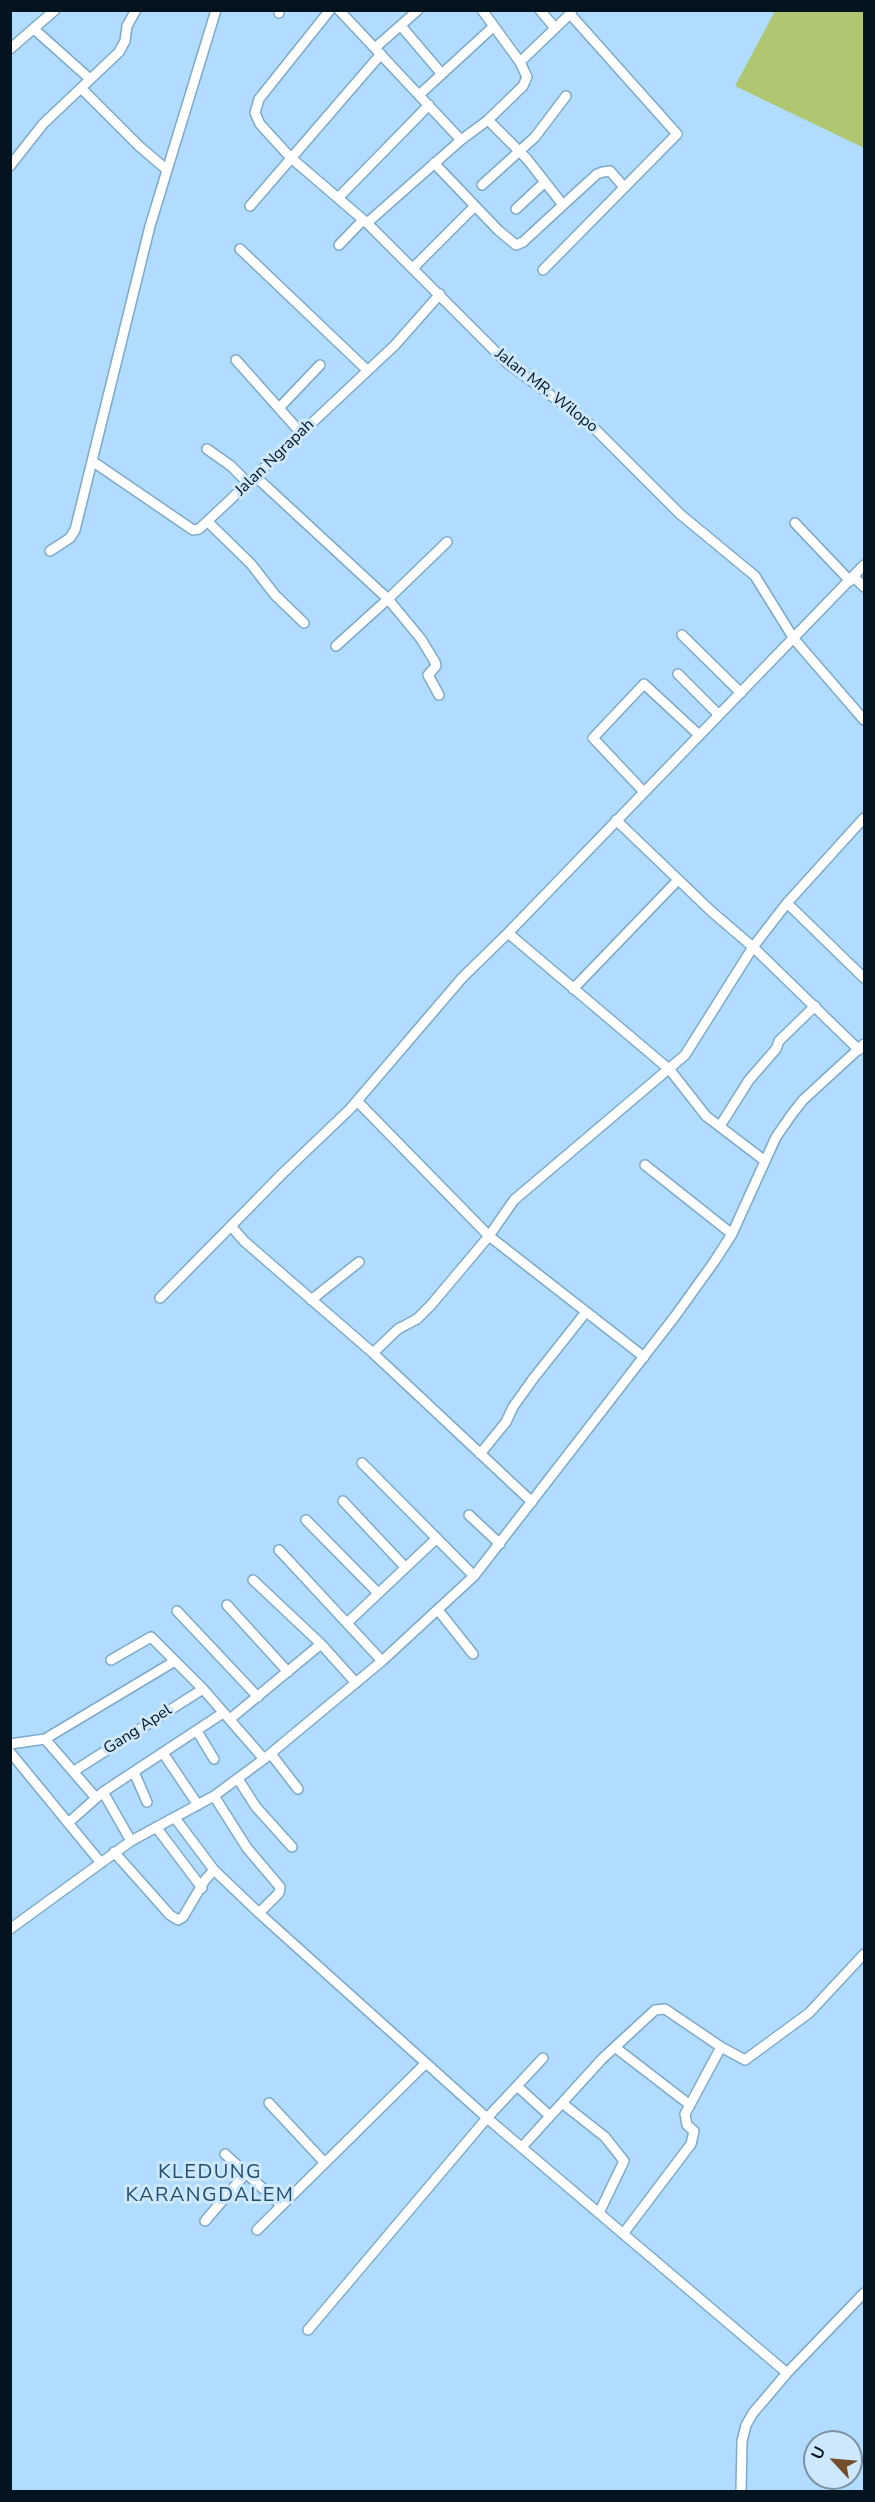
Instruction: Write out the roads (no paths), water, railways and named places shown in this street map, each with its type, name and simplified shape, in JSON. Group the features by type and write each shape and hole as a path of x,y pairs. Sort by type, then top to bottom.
{"street":[{"path":"10,49 55,10"},
{"path":"10,166 43,124 119,52 125,41 127,26 136,10"},
{"path":"50,551 72,535 92,464 135,282 216,10"},
{"name":"Jalan MR. Wilopo","path":"330,10 256,105 255,113 260,124 290,157 339,197 440,294 507,363 591,425 680,514 755,576 794,639 864,720"},
{"path":"339,10 461,140"},
{"path":"250,206 378,51 418,10"},
{"path":"339,245 461,140 488,120 523,86 527,77 520,62 482,10"},
{"path":"540,10 555,28"},
{"path":"520,62 571,12 677,134 543,270"},
{"path":"401,26 441,73"},
{"path":"419,95 494,27"},
{"path":"34,28 90,79"},
{"path":"81,88 167,171"},
{"path":"482,185 520,152 542,129 566,96"},
{"path":"339,197 429,105"},
{"path":"488,120 520,152 563,205"},
{"path":"434,163 510,242 516,245 523,242 597,174 606,171 617,178 624,188"},
{"path":"516,209 545,182"},
{"path":"413,268 475,207"},
{"path":"240,249 368,370"},
{"name":"Jalan Ngrapah","path":"208,522 395,345 440,294"},
{"path":"236,360 302,433"},
{"path":"280,407 320,365"},
{"path":"207,449 253,481 388,599 422,639 435,662 436,666 428,675 439,695"},
{"path":"92,464 95,463 194,530 208,522 251,564 274,595 304,623"},
{"path":"795,523 852,579 864,587"},
{"path":"336,645 447,542"},
{"path":"160,1298 357,1101 462,978 864,566"},
{"path":"682,635 741,693"},
{"path":"678,674 719,715"},
{"path":"643,791 593,738 644,684 699,735"},
{"path":"373,1353 398,1329 417,1319 431,1305 526,1189 686,1055 753,947 787,903 864,818"},
{"path":"10,1929 114,1852 214,1796 268,1757 382,1662 474,1576 676,1315 732,1234 777,1137 803,1100 862,1047 814,1006 616,820"},
{"path":"573,989 678,880"},
{"path":"787,903 864,978"},
{"path":"508,933 670,1070 703,1112 765,1161"},
{"path":"720,1126 749,1080 776,1049 779,1041 814,1006"},
{"path":"357,1101 489,1236 644,1357"},
{"path":"645,1165 732,1234"},
{"path":"231,1226 244,1241 373,1353 532,1502"},
{"path":"311,1300 359,1262"},
{"path":"480,1454 506,1422 513,1407 533,1379 586,1312"},
{"path":"362,1463 474,1576"},
{"path":"343,1502 405,1567"},
{"path":"469,1515 500,1544"},
{"path":"306,1520 378,1593"},
{"path":"348,1622 437,1538"},
{"path":"279,1550 348,1622 382,1662"},
{"path":"253,1580 321,1644 356,1683"},
{"path":"227,1605 288,1672"},
{"path":"438,1610 473,1654"},
{"path":"177,1611 258,1697"},
{"path":"111,1660 150,1637 298,1789"},
{"path":"68,1823 99,1795 197,1731 258,1697 321,1644"},
{"path":"10,1744 45,1739 175,1662"},
{"name":"Gang Apel","path":"74,1771 203,1689"},
{"path":"197,1731 214,1759"},
{"path":"45,1739 99,1795 131,1841"},
{"path":"10,1752 101,1863"},
{"path":"163,1753 198,1805"},
{"path":"134,1772 147,1802"},
{"path":"238,1779 256,1807 292,1847"},
{"path":"214,1796 247,1848 280,1887 279,1893 258,1913"},
{"path":"175,1818 214,1870 258,1913 487,2118 788,2373"},
{"path":"156,1827 202,1888"},
{"path":"114,1852 170,1915 178,1920 183,1917 205,1880 214,1870"},
{"path":"522,2147 602,2059 655,2010 661,2008 740,2059 748,2059 809,2013 864,1954"},
{"path":"623,2234 691,2144 694,2131 687,2125 685,2119 721,2047"},
{"path":"616,2048 690,2106"},
{"path":"308,2330 487,2118 543,2058"},
{"path":"257,2230 425,2064"},
{"path":"517,2086 550,2116"},
{"path":"269,2103 324,2162"},
{"path":"562,2103 605,2137 624,2162 598,2213"},
{"path":"225,2154 281,2205"},
{"path":"206,2221 246,2173"},
{"path":"741,2492 742,2441 746,2425 788,2373 864,2293"}],"district":[{"name":"KLEDUNG KARANGDALEM","path":"210,2184"}]}
